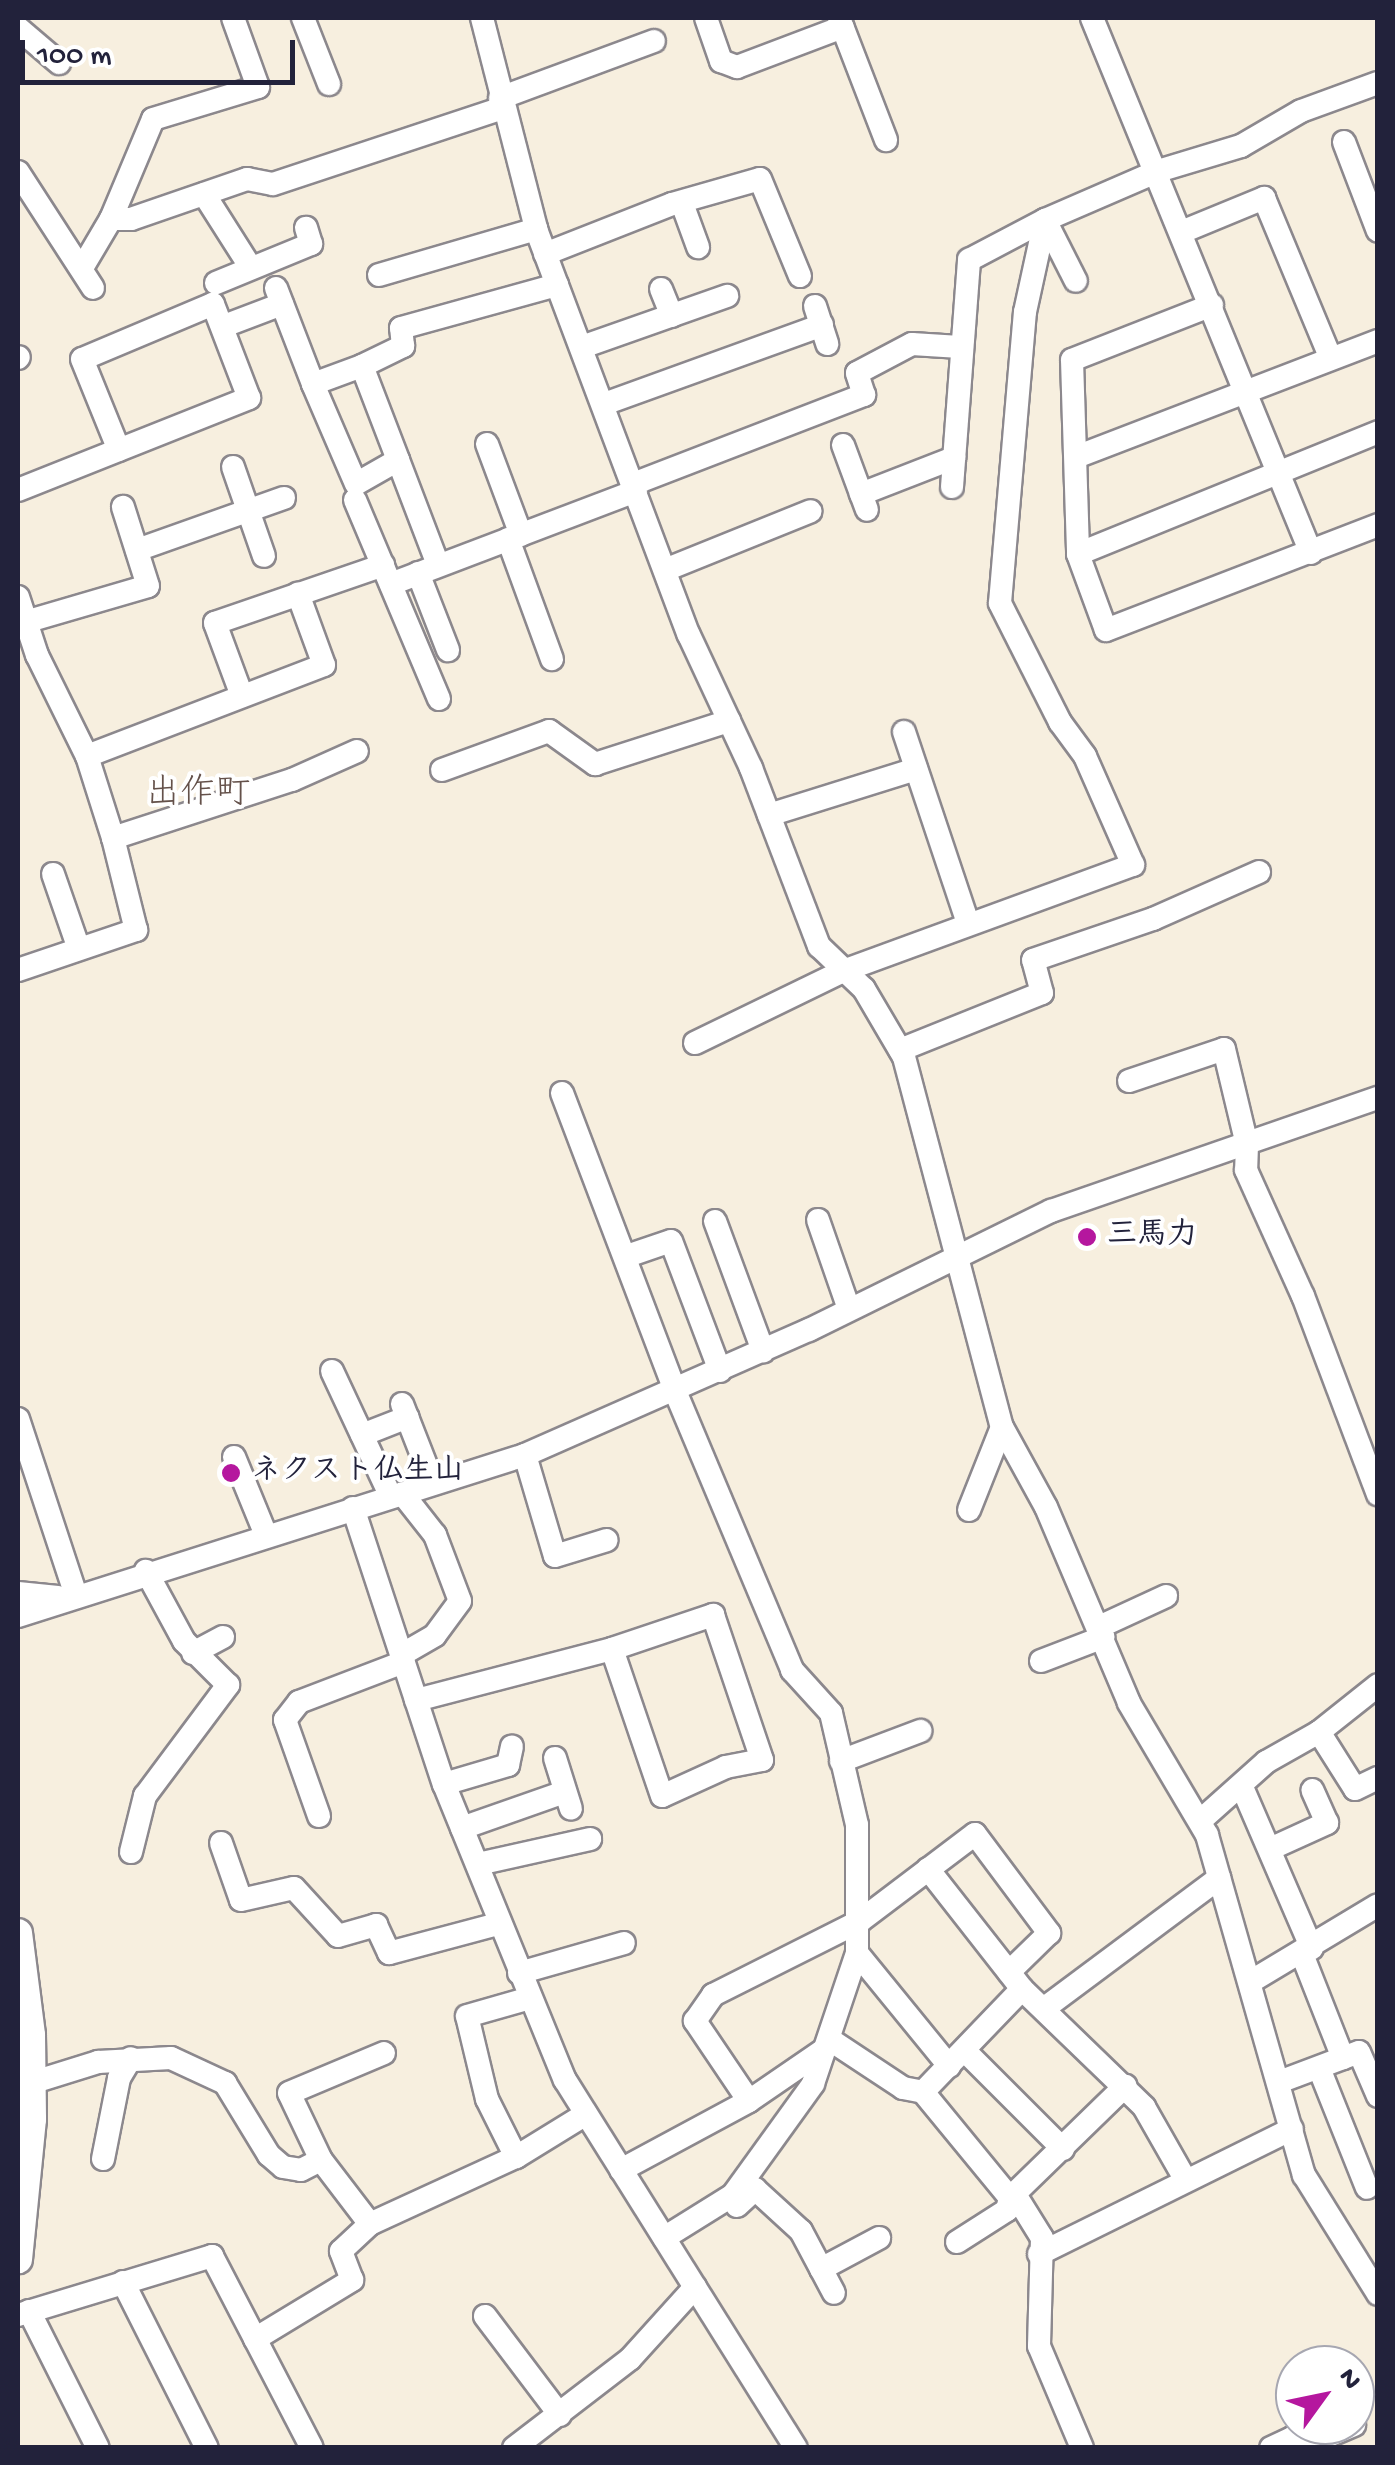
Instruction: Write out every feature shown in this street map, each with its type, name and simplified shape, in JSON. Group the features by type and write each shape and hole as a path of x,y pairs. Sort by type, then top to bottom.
{"main road":[{"path":"18,1934 25,2084 18,2260"}],"street":[{"path":"18,172 88,278 152,118 258,88 233,18"},
{"path":"304,18 329,84"},
{"path":"482,18 536,229 665,570 770,815 819,946 864,989 900,1050 922,1104 952,1255 1002,1426 1102,1632 1129,1703 1200,1822 1292,2129 1326,2220 1378,2294"},
{"path":"706,18 721,61 736,67 841,22 886,140"},
{"path":"1092,18 1184,231 1311,554"},
{"path":"18,28 59,63"},
{"path":"111,218 131,219 247,179 273,184 502,103 654,41"},
{"path":"952,487 969,260 1045,220 1158,171 1241,146 1301,110 1378,83"},
{"path":"1344,142 1378,231"},
{"path":"545,254 672,204 682,206 760,180 800,276"},
{"path":"204,194 250,266"},
{"path":"1184,231 1264,198 1331,359"},
{"path":"682,206 698,247"},
{"path":"1045,220 1076,281"},
{"path":"695,1043 843,971 1133,865 1085,756 1060,722 1000,603 1025,312 1045,220"},
{"path":"216,283 311,244 306,228"},
{"path":"379,274 536,229"},
{"path":"313,384 403,346 401,328 557,285"},
{"path":"661,289 672,316"},
{"path":"224,326 279,296 356,484 398,460"},
{"path":"582,347 727,296"},
{"path":"18,490 119,450 249,398 214,304 82,359 119,450"},
{"path":"1212,305 1072,360 1078,554 1106,630 1378,525"},
{"path":"604,404 821,325"},
{"path":"1076,457 1378,342"},
{"path":"242,696 215,623 298,594 386,574 428,569 515,537 864,394 857,373 912,344 960,347"},
{"path":"362,366 398,460 448,650"},
{"path":"1078,554 1378,432"},
{"path":"486,444 552,659"},
{"path":"844,445 864,502 954,458"},
{"path":"234,467 264,556"},
{"path":"136,550 284,498"},
{"path":"355,500 439,699"},
{"path":"25,622 148,586 123,507"},
{"path":"665,570 811,511"},
{"path":"87,756 324,665 298,594"},
{"path":"18,597 25,622 87,756 136,930 18,966"},
{"path":"442,770 549,731 596,764 729,720"},
{"path":"904,732 966,918"},
{"path":"112,838 292,780 358,751"},
{"path":"770,815 916,768"},
{"path":"900,1050 1042,993 1033,960 1153,919 1259,872"},
{"path":"53,874 79,949"},
{"path":"1129,1081 1224,1049 1247,1145 1246,1170 1303,1296 1378,1494"},
{"path":"562,1093 675,1391 792,1670 831,1714 857,1825 857,1953 832,2041 794,2115 746,2181 667,2243"},
{"path":"18,1616 525,1454 720,1371 952,1255 1051,1211 1378,1098"},
{"path":"818,1220 849,1309"},
{"path":"715,1222 763,1351"},
{"path":"627,1256 671,1241 720,1371"},
{"path":"319,1816 286,1720 300,1702 403,1658 435,1635 460,1601 435,1535 396,1495 332,1371"},
{"path":"362,1435 405,1411 433,1483"},
{"path":"18,1420 72,1597"},
{"path":"969,1510 1002,1426"},
{"path":"525,1454 555,1556 607,1540"},
{"path":"234,1457 266,1535"},
{"path":"353,1508 444,1784 530,1998 586,2114 695,2287 788,2446"},
{"path":"131,1852 145,1796 228,1685 193,1653 146,1572"},
{"path":"18,1593 72,1597"},
{"path":"1040,1661 1166,1596"},
{"path":"416,1700 612,1649 713,1615 762,1760 726,1767 662,1796 612,1649"},
{"path":"193,1653 223,1637"},
{"path":"1200,1822 1266,1762 1319,1732 1375,1690"},
{"path":"840,1762 920,1731"},
{"path":"1319,1732 1355,1789 1378,1778"},
{"path":"444,1784 508,1764 512,1746"},
{"path":"462,1828 568,1800 555,1758"},
{"path":"1242,1787 1270,1849 1307,1952 1360,2052 1378,2096"},
{"path":"1270,1849 1326,1823 1312,1790"},
{"path":"749,2101 695,2021 713,1995 860,1921 975,1834 1049,1933 956,2058 923,2092"},
{"path":"478,1864 590,1839"},
{"path":"221,1843 241,1900 294,1888 338,1936 373,1917 393,1961 498,1924"},
{"path":"928,1868 1016,1980 1125,2086 1185,2179"},
{"path":"1046,2007 1219,1878"},
{"path":"1250,1982 1307,1952 1378,1904"},
{"path":"519,1974 599,1962 624,1943"},
{"path":"857,1953 956,2058 1063,2149"},
{"path":"516,2156 487,2099 467,2016 530,1998"},
{"path":"622,2170 811,2063 832,2041"},
{"path":"832,2041 902,2088 923,2092 1013,2197 1042,2238 1039,2346 1082,2448"},
{"path":"1279,2082 1360,2052"},
{"path":"370,2224 321,2160 289,2093 384,2053"},
{"path":"25,2084 131,2058 172,2058 208,2070 225,2082 269,2156 283,2167 301,2170 321,2160"},
{"path":"103,2159 119,2078 131,2058"},
{"path":"1320,2068 1366,2188"},
{"path":"958,2242 1007,2210 1013,2197 1125,2086"},
{"path":"255,2339 352,2280 340,2251 370,2224 516,2156 586,2114"},
{"path":"1039,2254 1292,2129"},
{"path":"667,2243 755,2189 800,2231 834,2293"},
{"path":"821,2268 879,2238"},
{"path":"98,2448 23,2313 212,2256 312,2448"},
{"path":"123,2282 207,2448"},
{"path":"514,2448 630,2359 695,2287"},
{"path":"485,2316 560,2414"},
{"path":"1270,2448 1292,2438 1300,2448"}],"place":[{"name":"三馬力","path":"1087,1237"},
{"name":"ネクスト仏生山","path":"231,1473"}],"district":[{"name":"出作町","path":"198,796"}]}
